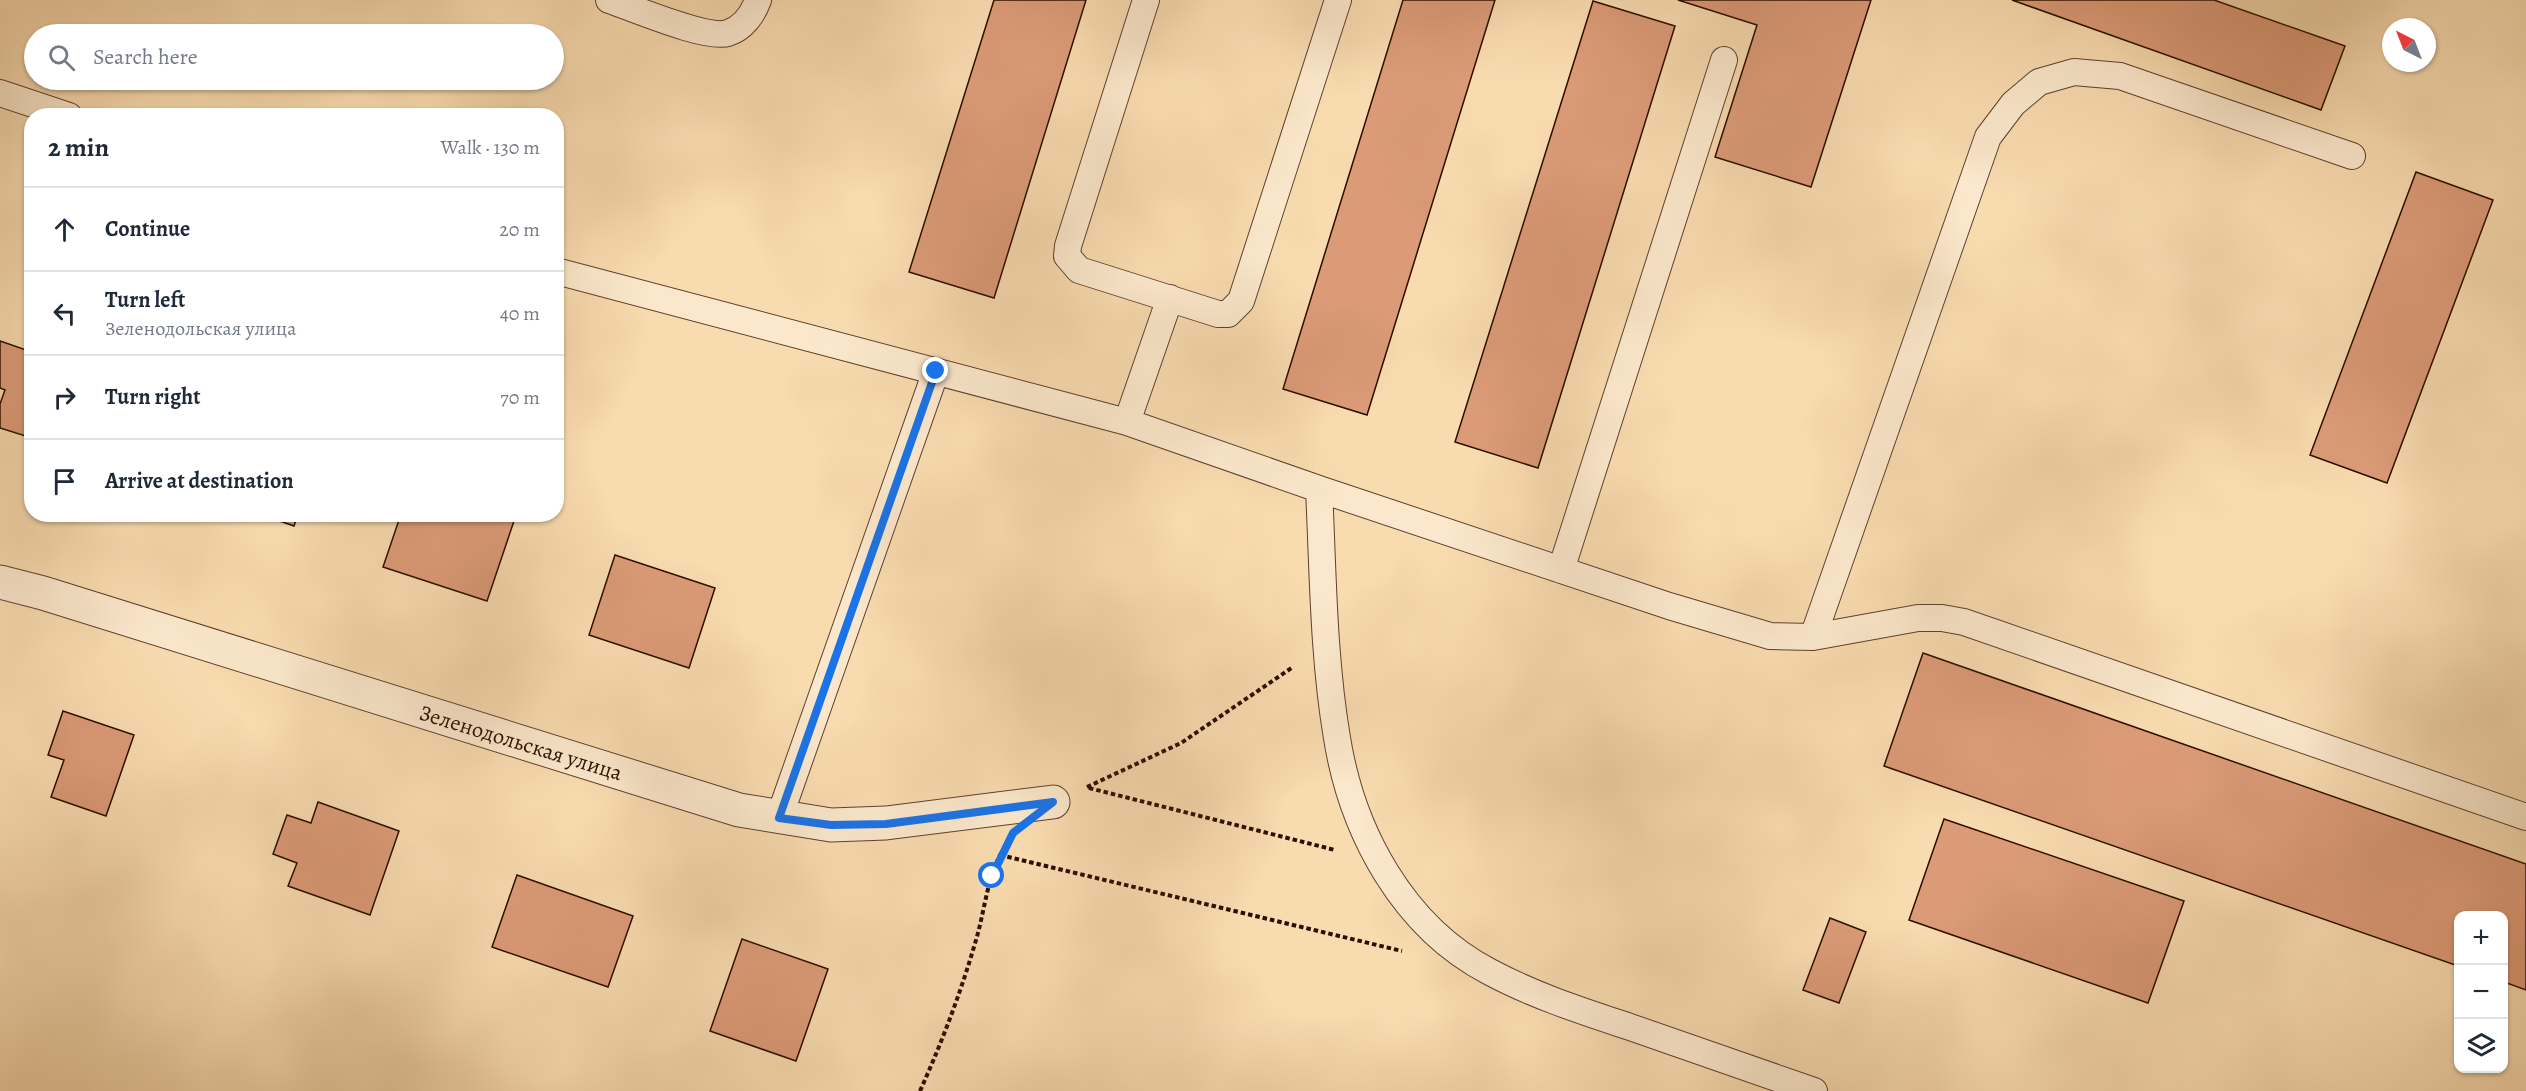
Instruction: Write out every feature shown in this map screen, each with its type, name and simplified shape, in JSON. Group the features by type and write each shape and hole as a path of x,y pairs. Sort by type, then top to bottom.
{"street":[{"name":"Зеленодольская улица","path":"0,582 43,593 739,810 831,825 886,824 1053,802"}],"lane":[{"path":"609,0 708,34 728,33 745,24 758,0"},
{"path":"1146,0 1071,235 1067,256 1079,270 1218,314 1228,314 1241,301 1338,0"},
{"path":"1561,570 1724,60"},
{"path":"1813,637 1988,137 2013,104 2039,82 2074,72 2120,76 2352,156"},
{"path":"0,93 45,108"},
{"path":"564,273 1127,422 1561,570 1770,636 1813,637 1918,618 1942,618 1964,622 2526,818"},
{"path":"1127,422 1170,298"},
{"path":"779,818 936,371"},
{"path":"1319,489 1326,638 1337,740 1356,809 1379,861 1396,890 1434,933 1488,971 1536,995 1814,1091"}],"path":[{"path":"1053,802 1181,743 1290,670 1326,638"},
{"path":"1086,788 1379,861"},
{"path":"920,1091 952,1013 1000,855 1008,840"},
{"path":"1000,855 1406,952"}],"building":[{"path":"994,0 1086,0 994,298 909,272"},
{"path":"1403,0 1495,0 1367,415 1283,389"},
{"path":"1678,0 1871,0 1811,187 1715,157 1757,25"},
{"path":"2012,0 2214,0 2345,46 2321,110"},
{"path":"1593,1 1675,26 1538,468 1455,442"},
{"path":"2416,172 2493,200 2387,483 2310,455"},
{"path":"0,341 24,349 24,436 0,428 0,404 5,390 0,388"},
{"path":"283,522 295,522 294,526"},
{"path":"398,522 514,522 487,601 383,567"},
{"path":"615,555 715,588 689,668 589,635"},
{"path":"1923,653 2526,864 2526,990 2508,983 2508,911 2454,911 2454,965 1884,766"},
{"path":"63,711 134,735 106,816 51,797 64,760 48,755"},
{"path":"318,802 399,831 370,915 288,886 297,863 273,854 287,815 311,823"},
{"path":"1944,819 2184,901 2148,1003 1909,920"},
{"path":"517,875 633,916 608,987 492,947"},
{"path":"1830,918 1866,932 1839,1003 1803,990"},
{"path":"742,939 828,969 796,1061 710,1031"}],"route":[{"path":"936,371 779,818 831,825 886,824 1053,802 1033,815 1013,833 1000,855 992,876"}]}
